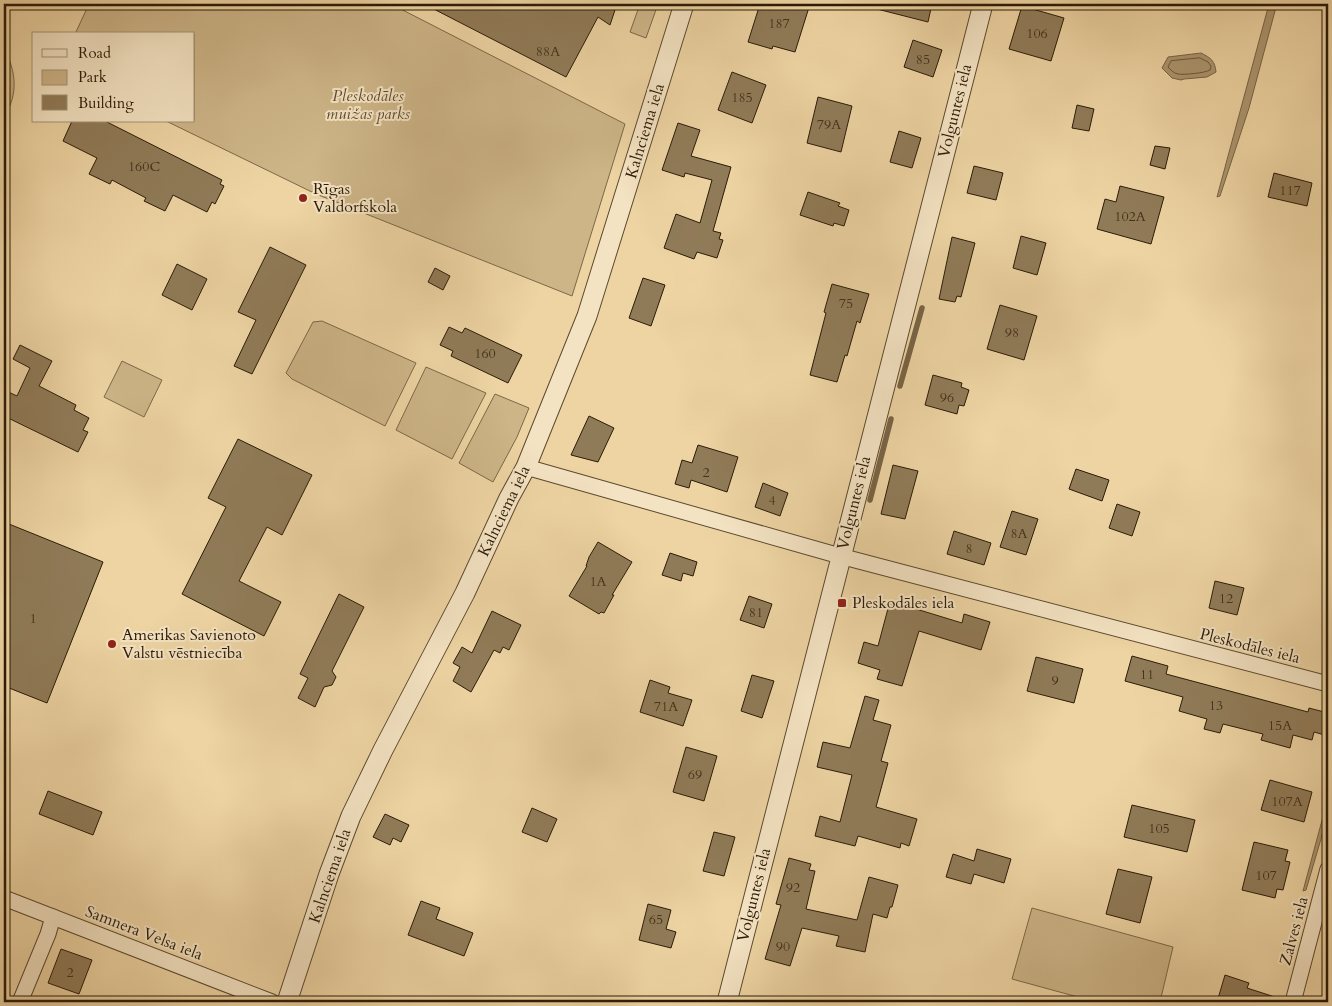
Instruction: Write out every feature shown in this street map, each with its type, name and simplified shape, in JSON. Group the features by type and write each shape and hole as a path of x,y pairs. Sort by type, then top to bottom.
{"street":[{"name":"Kalnciema iela","path":"287,1002 329,874 351,816 383,750 465,593 509,498 526,467 587,316 684,4"},
{"name":"Volguntes iela","path":"727,1002 983,4"},
{"name":"Pleskodāles iela","path":"526,467 1024,606 1328,684"},
{"name":"Zalves iela","path":"1293,1002 1328,869"},
{"name":"Samnera Velsa iela","path":"4,898 272,1002"},
{"path":"20,1002 53,917"}],"green space":[{"name":"Pleskodāles muižas parks","path":"89,4 391,4 625,124 572,296 316,194 168,122 195,122 195,32 76,32"},
{"path":"640,4 658,4 646,38 630,32"},
{"path":"4,49 11,65 14,91 9,108 4,116"},
{"path":"322,321 416,363 385,426 292,379 286,373 313,322"},
{"path":"122,361 162,380 144,417 104,397"},
{"path":"426,367 486,393 452,459 396,430"},
{"path":"495,394 529,408 517,437 493,482 459,463"},
{"path":"1032,908 1173,947 1160,1002 1096,1002 1012,979"}],"water":[{"path":"1269,4 1276,4 1275,11 1249,108 1220,196 1217,197"},
{"path":"1201,53 1212,60 1215,65 1216,72 1207,77 1181,80 1172,78 1162,68 1168,57"},
{"path":"1328,798 1328,815 1306,890 1303,891"}],"building":[{"path":"424,4 617,4 610,25 598,17 566,77"},
{"path":"760,4 810,4 795,52 773,46 772,49 748,42"},
{"path":"877,4 932,4 928,22 877,9"},
{"path":"1022,6 1064,18 1051,61 1009,49"},
{"path":"913,40 942,50 933,77 904,67"},
{"path":"732,72 766,85 752,123 718,110"},
{"path":"818,97 852,106 841,152 807,143"},
{"path":"1077,105 1094,109 1089,131 1072,128"},
{"path":"72,122 107,122 222,180 220,184 224,186 215,204 212,202 207,212 173,195 165,211 144,201 146,198 112,180 110,184 89,174 97,158 63,141"},
{"path":"678,123 700,130 691,156 731,167 713,231 721,233 719,239 723,240 717,258 697,252 694,259 664,248 676,214 700,223 712,180 685,173 684,177 662,170"},
{"path":"899,131 921,138 912,168 890,162"},
{"path":"1155,146 1170,148 1165,169 1150,165"},
{"path":"974,166 1003,173 996,200 967,193"},
{"path":"1274,173 1312,183 1307,206 1268,197"},
{"path":"1120,186 1164,197 1151,244 1097,229 1105,199 1116,202"},
{"path":"808,192 840,203 838,206 849,210 844,226 834,223 833,226 800,215"},
{"path":"1021,236 1046,243 1037,275 1013,268"},
{"path":"952,237 975,243 961,297 957,296 955,302 939,299"},
{"path":"270,247 306,265 252,374 234,366 256,320 238,312"},
{"path":"177,264 207,279 192,310 162,295"},
{"path":"435,268 450,276 443,290 428,282"},
{"path":"643,278 665,285 651,326 629,318"},
{"path":"832,284 869,294 860,323 857,321 837,382 810,375"},
{"path":"1000,305 1037,316 1024,360 987,349"},
{"path":"449,327 462,333 465,328 522,355 508,383 451,356 453,351 440,345"},
{"path":"20,345 52,361 39,386 76,405 74,410 89,418 83,430 88,432 78,452 4,416 4,390 17,396 30,368 13,359"},
{"path":"933,375 962,383 961,387 969,390 964,406 959,405 957,414 925,405"},
{"path":"589,416 614,428 598,462 571,455"},
{"path":"238,439 312,475 282,535 267,527 239,581 281,602 264,636 182,594 226,507 208,498"},
{"path":"698,445 738,457 727,492 691,480 689,488 675,484 682,460 692,463"},
{"path":"893,465 918,471 905,519 881,514"},
{"path":"1076,469 1109,480 1102,501 1069,489"},
{"path":"763,483 788,493 780,516 755,507"},
{"path":"1117,504 1140,512 1132,536 1109,528"},
{"path":"1012,511 1038,519 1026,555 1000,547"},
{"path":"4,522 103,562 47,703 4,686"},
{"path":"954,531 991,543 984,565 947,554"},
{"path":"598,542 632,562 612,595 614,595 604,613 601,612 599,614 569,596 587,566 589,557"},
{"path":"670,553 697,562 693,576 683,573 681,581 662,575"},
{"path":"1215,581 1244,588 1237,615 1209,608"},
{"path":"339,594 364,607 332,671 336,677 332,685 324,687 315,707 298,698 308,678 300,674"},
{"path":"749,596 772,604 764,628 740,620"},
{"path":"890,601 962,623 964,614 990,622 981,650 919,631 902,686 877,679 880,670 858,663 864,642 878,646"},
{"path":"492,611 521,625 509,650 503,647 500,653 494,650 471,692 453,681 460,667 453,663 462,647 472,653"},
{"path":"1132,656 1168,666 1166,674 1308,712 1309,708 1328,713 1328,736 1314,732 1312,740 1293,735 1290,748 1261,740 1263,734 1223,724 1220,733 1204,729 1207,719 1179,711 1183,697 1125,681"},
{"path":"1036,657 1083,669 1074,703 1027,691"},
{"path":"752,675 774,681 762,718 741,711"},
{"path":"650,680 670,687 668,693 692,700 683,726 640,712"},
{"path":"865,696 879,700 873,720 891,725 881,761 888,763 876,807 917,819 909,846 901,843 900,848 858,836 855,846 815,836 820,816 840,822 852,775 817,767 823,742 850,748"},
{"path":"686,747 717,756 704,801 673,792"},
{"path":"1270,780 1312,792 1304,822 1261,810"},
{"path":"48,791 102,812 93,835 39,814"},
{"path":"1132,805 1195,820 1187,852 1124,837"},
{"path":"532,808 557,819 547,842 522,832"},
{"path":"385,814 409,825 401,842 393,838 390,845 373,837"},
{"path":"714,832 735,837 724,876 703,871"},
{"path":"1254,842 1288,850 1285,861 1290,862 1283,890 1277,889 1275,898 1242,890"},
{"path":"977,849 1011,859 1004,883 974,874 971,884 946,877 953,854 974,861"},
{"path":"789,858 811,864 809,870 815,871 806,909 857,920 869,877 898,885 887,918 873,914 865,952 836,946 839,936 802,928 790,966 765,959 781,905 776,904"},
{"path":"1118,869 1152,877 1140,923 1106,914"},
{"path":"421,901 440,908 436,919 473,933 464,956 408,935"},
{"path":"648,904 671,910 666,929 676,932 671,948 639,940"},
{"path":"61,949 92,960 79,994 48,983"},
{"path":"1225,975 1249,983 1247,988 1281,999 1280,1002 1217,1002"}],"waterway":[{"path":"900,386 922,308"},
{"path":"870,500 891,419"}],"place":[{"name":"Rīgas Valdorfskola","path":"303,198"},
{"name":"Pleskodāles iela","path":"842,603"},
{"name":"Amerikas Savienoto Valstu vēstniecība","path":"112,644"}]}
